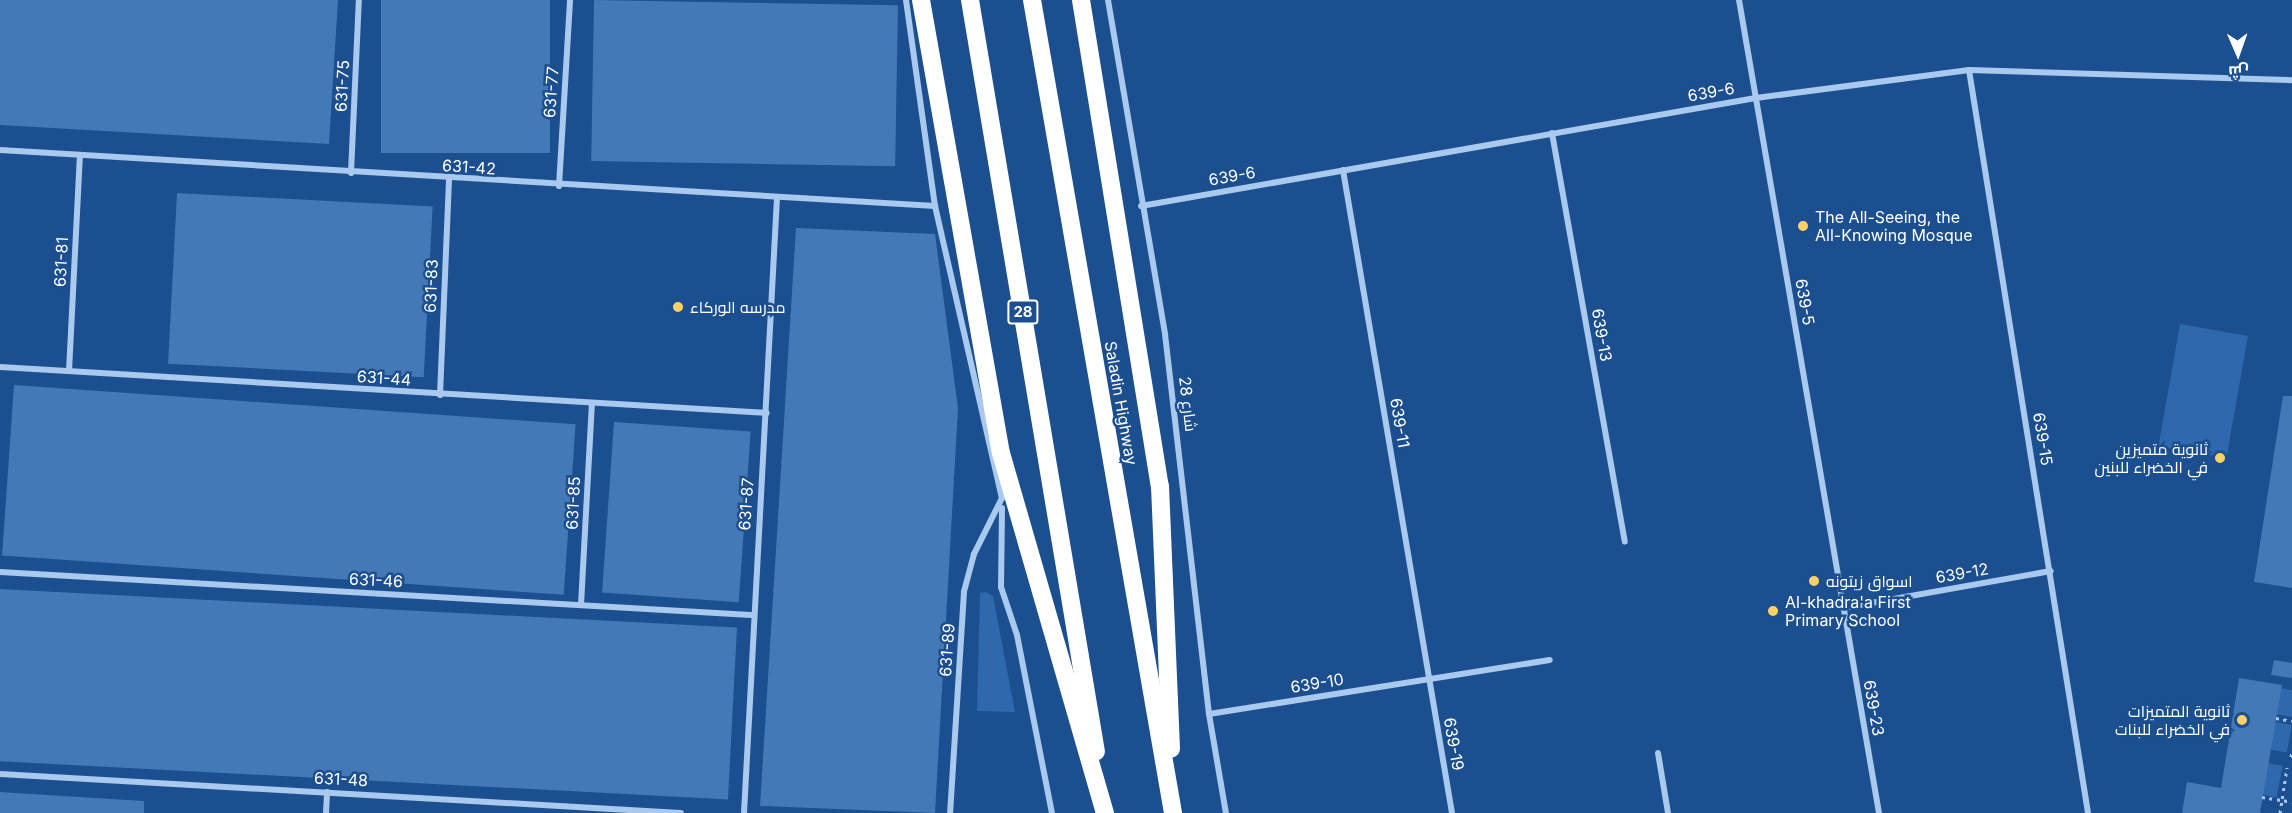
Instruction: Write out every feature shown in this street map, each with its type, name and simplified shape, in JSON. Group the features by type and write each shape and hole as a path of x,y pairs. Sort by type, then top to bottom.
{"highway":[{"path":"921,0 1001,453 1105,813"},
{"name":"28","path":"970,0 1105,813"},
{"name":"Saladin Highway","path":"1032,0 1173,811"},
{"path":"1081,0 1160,486 1173,811"}],"street":[{"name":"631-75","path":"351,173 359,0"},
{"name":"631-77","path":"559,186 570,0"},
{"path":"906,0 936,206 1002,498"},
{"name":"شارع 28","path":"1108,0 1174,398 1209,714 1226,813"},
{"name":"639-5","path":"1739,0 1843,608"},
{"name":"639-6","path":"1141,206 1756,98 1969,70 2292,80"},
{"name":"639-15","path":"1969,70 2088,813"},
{"name":"639-13","path":"1552,134 1625,542"},
{"name":"631-42","path":"0,150 559,186 936,206"},
{"name":"631-81","path":"69,371 80,155"},
{"name":"639-11","path":"1343,170 1430,680"},
{"name":"631-83","path":"440,395 449,179"},
{"name":"631-87","path":"744,813 752,615 767,413 777,197"},
{"name":"631-44","path":"0,367 767,413"},
{"name":"631-85","path":"580,605 592,403"},
{"path":"1001,453 1001,587 1017,635 1052,813"},
{"name":"631-89","path":"950,813 964,592 977,546 1002,498"},
{"name":"639-12","path":"1843,608 2050,571"},
{"name":"631-46","path":"0,572 752,615"},
{"name":"639-23","path":"1843,608 1879,813"},
{"name":"639-10","path":"1209,714 1550,660"},
{"name":"639-19","path":"1430,680 1452,813"},
{"path":"1658,753 1668,813"},
{"name":"631-48","path":"0,774 681,813"},
{"path":"326,813 327,792"}],"path":[{"path":"2276,718 2292,721"},
{"path":"2291,757 2292,751"},
{"path":"2280,813 2287,768"},
{"path":"2262,797 2292,802"}],"shaded area":[{"path":"2180,324 2248,336 2226,458 2158,446"},
{"path":"986,592 993,596 1015,712 977,711 980,593"},
{"path":"2281,688 2292,690 2292,717 2276,714"},
{"path":"2275,722 2292,725 2287,753 2270,750"},
{"path":"2268,763 2283,766 2277,797 2262,794"}],"building":[{"path":"0,0 338,0 329,144 0,125"},
{"path":"381,0 550,0 550,153 381,153"},
{"path":"594,0 898,5 895,166 591,161"},
{"path":"177,193 433,206 424,377 168,364"},
{"path":"796,228 935,234 958,408 935,813 760,806"},
{"path":"14,385 576,424 564,595 2,556"},
{"path":"2283,396 2292,396 2292,588 2254,582"},
{"path":"614,422 751,432 739,602 602,593"},
{"path":"0,589 737,628 728,799 0,761"},
{"path":"2274,660 2292,663 2292,678 2271,675"},
{"path":"2239,678 2282,685 2260,813 2182,813 2187,782 2221,788"},
{"path":"0,792 144,801 144,813 0,813"}],"place":[{"name":"The All-Seeing, the All-Knowing Mosque","path":"1803,226"},
{"name":"مدرسه الوركاء","path":"678,307"},
{"name":"ثانوية متميزين في الخضراء للبنين","path":"2220,458"},
{"name":"اسواق زيتونه","path":"1814,581"},
{"name":"Al-khadra'a First Primary School","path":"1773,611"},
{"name":"ثانوية المتميزات في الخضراء للبنات","path":"2242,720"}]}
